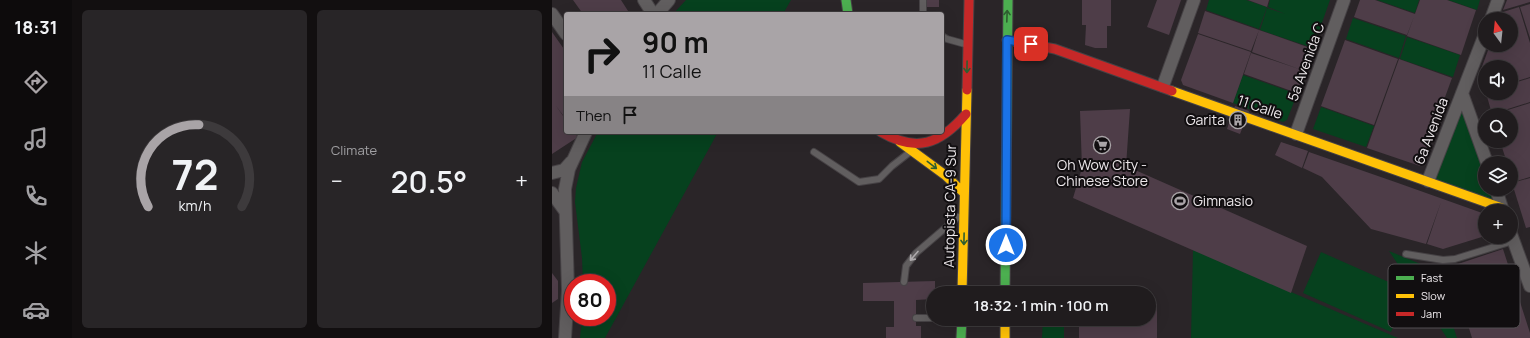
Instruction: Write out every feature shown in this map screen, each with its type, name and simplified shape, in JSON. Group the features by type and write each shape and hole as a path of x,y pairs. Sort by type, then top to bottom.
{"main road":[{"path":"846,0 848,12"},
{"name":"Autopista CA-9 Sur","path":"962,286 969,0"},
{"path":"1005,286 1008,0"},
{"name":"11 Calle","path":"1007,40 1055,49 1163,86 1490,204"},
{"path":"900,142 919,143 937,138 954,129 966,114"},
{"path":"885,134 900,142 945,175 964,193"},
{"path":"961,338 962,326"},
{"path":"1005,326 1005,338"}],"street":[{"path":"644,0 652,12"},
{"path":"659,12 668,0"},
{"path":"1163,86 1194,0"},
{"name":"5a Avenida C","path":"1296,134 1344,0"},
{"path":"1494,12 1498,0"},
{"path":"552,14 564,31"},
{"name":"6a Avenida","path":"1428,181 1478,52"},
{"name":"6a Avenida","path":"1462,93 1484,156"},
{"path":"565,338 568,290 568,249 564,211 566,178 572,161 585,134"},
{"path":"552,173 564,170 572,161"},
{"path":"552,193 564,211"},
{"path":"1514,244 1530,286"}],"lane":[{"path":"923,0 923,12"},
{"path":"944,38 968,45"},
{"path":"814,152 859,182 879,179 892,166 912,151"},
{"path":"904,282 906,266 916,253 964,212"},
{"path":"1406,254 1442,260 1455,259 1496,244"},
{"path":"916,318 926,318"}],"green space":[{"path":"686,0 791,0 784,12 675,12"},
{"path":"1209,0 1246,0 1267,7 1259,29 1206,10"},
{"path":"1270,0 1330,0 1313,48 1260,30 1267,8 1285,14 1268,7"},
{"path":"1377,0 1419,0 1415,13"},
{"path":"1448,0 1480,0 1477,10"},
{"path":"1353,18 1406,36 1399,58 1346,39"},
{"path":"1407,37 1460,55 1453,77 1400,59"},
{"path":"1243,75 1297,94 1287,120 1283,122 1233,103"},
{"path":"1462,93 1478,142 1478,148 1480,148 1483,156 1478,156 1478,196 1498,196 1501,204 1491,204 1428,181"},
{"path":"1321,107 1374,126 1366,147 1313,129"},
{"path":"597,134 717,134 616,318 616,274 583,274 575,202 576,188 582,162"},
{"path":"1193,250 1398,338 1191,338"},
{"path":"1389,251 1420,264 1398,264"},
{"path":"1321,252 1388,282 1388,328 1393,328 1391,332 1303,293"},
{"path":"581,326 612,326 605,338 580,338"},
{"path":"1043,326 1064,326 1064,338 1042,338"},
{"path":"1440,328 1454,328 1457,338 1447,338"}],"building":[{"path":"573,0 621,0 629,12 582,12"},
{"path":"926,0 939,0 939,7 926,7"},
{"path":"1082,0 1111,0 1111,26 1107,26 1107,48 1095,48 1085,45 1086,25 1082,25"},
{"path":"1157,0 1181,0 1169,35 1147,27"},
{"path":"1248,0 1269,0 1267,7"},
{"path":"1360,0 1375,0 1415,14 1407,35 1354,17"},
{"path":"1420,0 1447,0 1476,10 1461,55 1407,36"},
{"path":"1507,0 1530,0 1530,2 1503,10"},
{"path":"1530,4 1530,38 1520,7"},
{"path":"1519,7 1530,43 1530,77 1518,81 1518,60 1484,60 1487,52 1518,52 1518,12 1503,12"},
{"path":"1205,11 1259,30 1251,51 1198,33"},
{"path":"1259,30 1313,49 1297,93 1244,74 1251,53 1299,69 1252,52"},
{"path":"552,32 564,49 564,116 556,106 564,117 564,134 576,134 578,137 552,154"},
{"path":"1198,34 1251,52 1233,103 1183,85 1181,80"},
{"path":"1345,40 1398,59 1374,125 1321,106"},
{"path":"1399,59 1452,78 1420,166 1367,148"},
{"path":"1530,78 1530,102 1511,108 1490,108 1488,100 1518,100 1518,82"},
{"path":"1530,103 1530,177 1518,181 1518,156 1505,156 1502,148 1518,148 1518,108 1514,108"},
{"name":"Garita","path":"1235,106 1249,111 1240,134 1227,129"},
{"path":"1130,109 1126,166 1307,246 1291,293 1073,198 1082,168 1080,111"},
{"path":"1281,142 1308,151 1302,168 1275,155"},
{"path":"1309,152 1478,212 1478,238 1443,249 1427,244 1441,202 1426,244 1371,229 1322,177 1303,168"},
{"path":"1530,178 1530,227 1526,228 1516,196 1518,196 1518,181"},
{"path":"1503,249 1508,264 1458,264"},
{"path":"552,273 558,281 558,299 552,303"},
{"path":"935,281 935,286 926,286 926,299 916,300 916,326 921,326 921,338 886,338 886,327 894,327 894,301 863,301 863,283"},
{"path":"1520,302 1530,333 1530,338 1472,338 1469,328 1520,328"},
{"path":"1157,304 1157,338 1079,338 1079,326 1156,326"}],"traffic: fast":[{"path":"846,0 848,12"},
{"path":"1005,286 1008,0"},
{"path":"961,338 962,326"}],"traffic: slow":[{"path":"962,286 967,90"},
{"path":"1172,91 1491,204"},
{"path":"900,142 945,175 964,193"},
{"path":"1005,326 1005,338"}],"traffic: jam":[{"path":"967,90 969,0"},
{"path":"1007,40 1055,49 1172,91"},
{"path":"944,134 966,114"},
{"path":"885,134 906,142 917,143 927,142 944,134"}],"place":[{"name":"Garita","path":"1238,120"},
{"name":"Oh Wow City - Chinese Store","path":"1102,145"},
{"name":"Gimnasio","path":"1180,201"}],"route":[{"path":"1006,245 1007,40 1031,44"}]}
